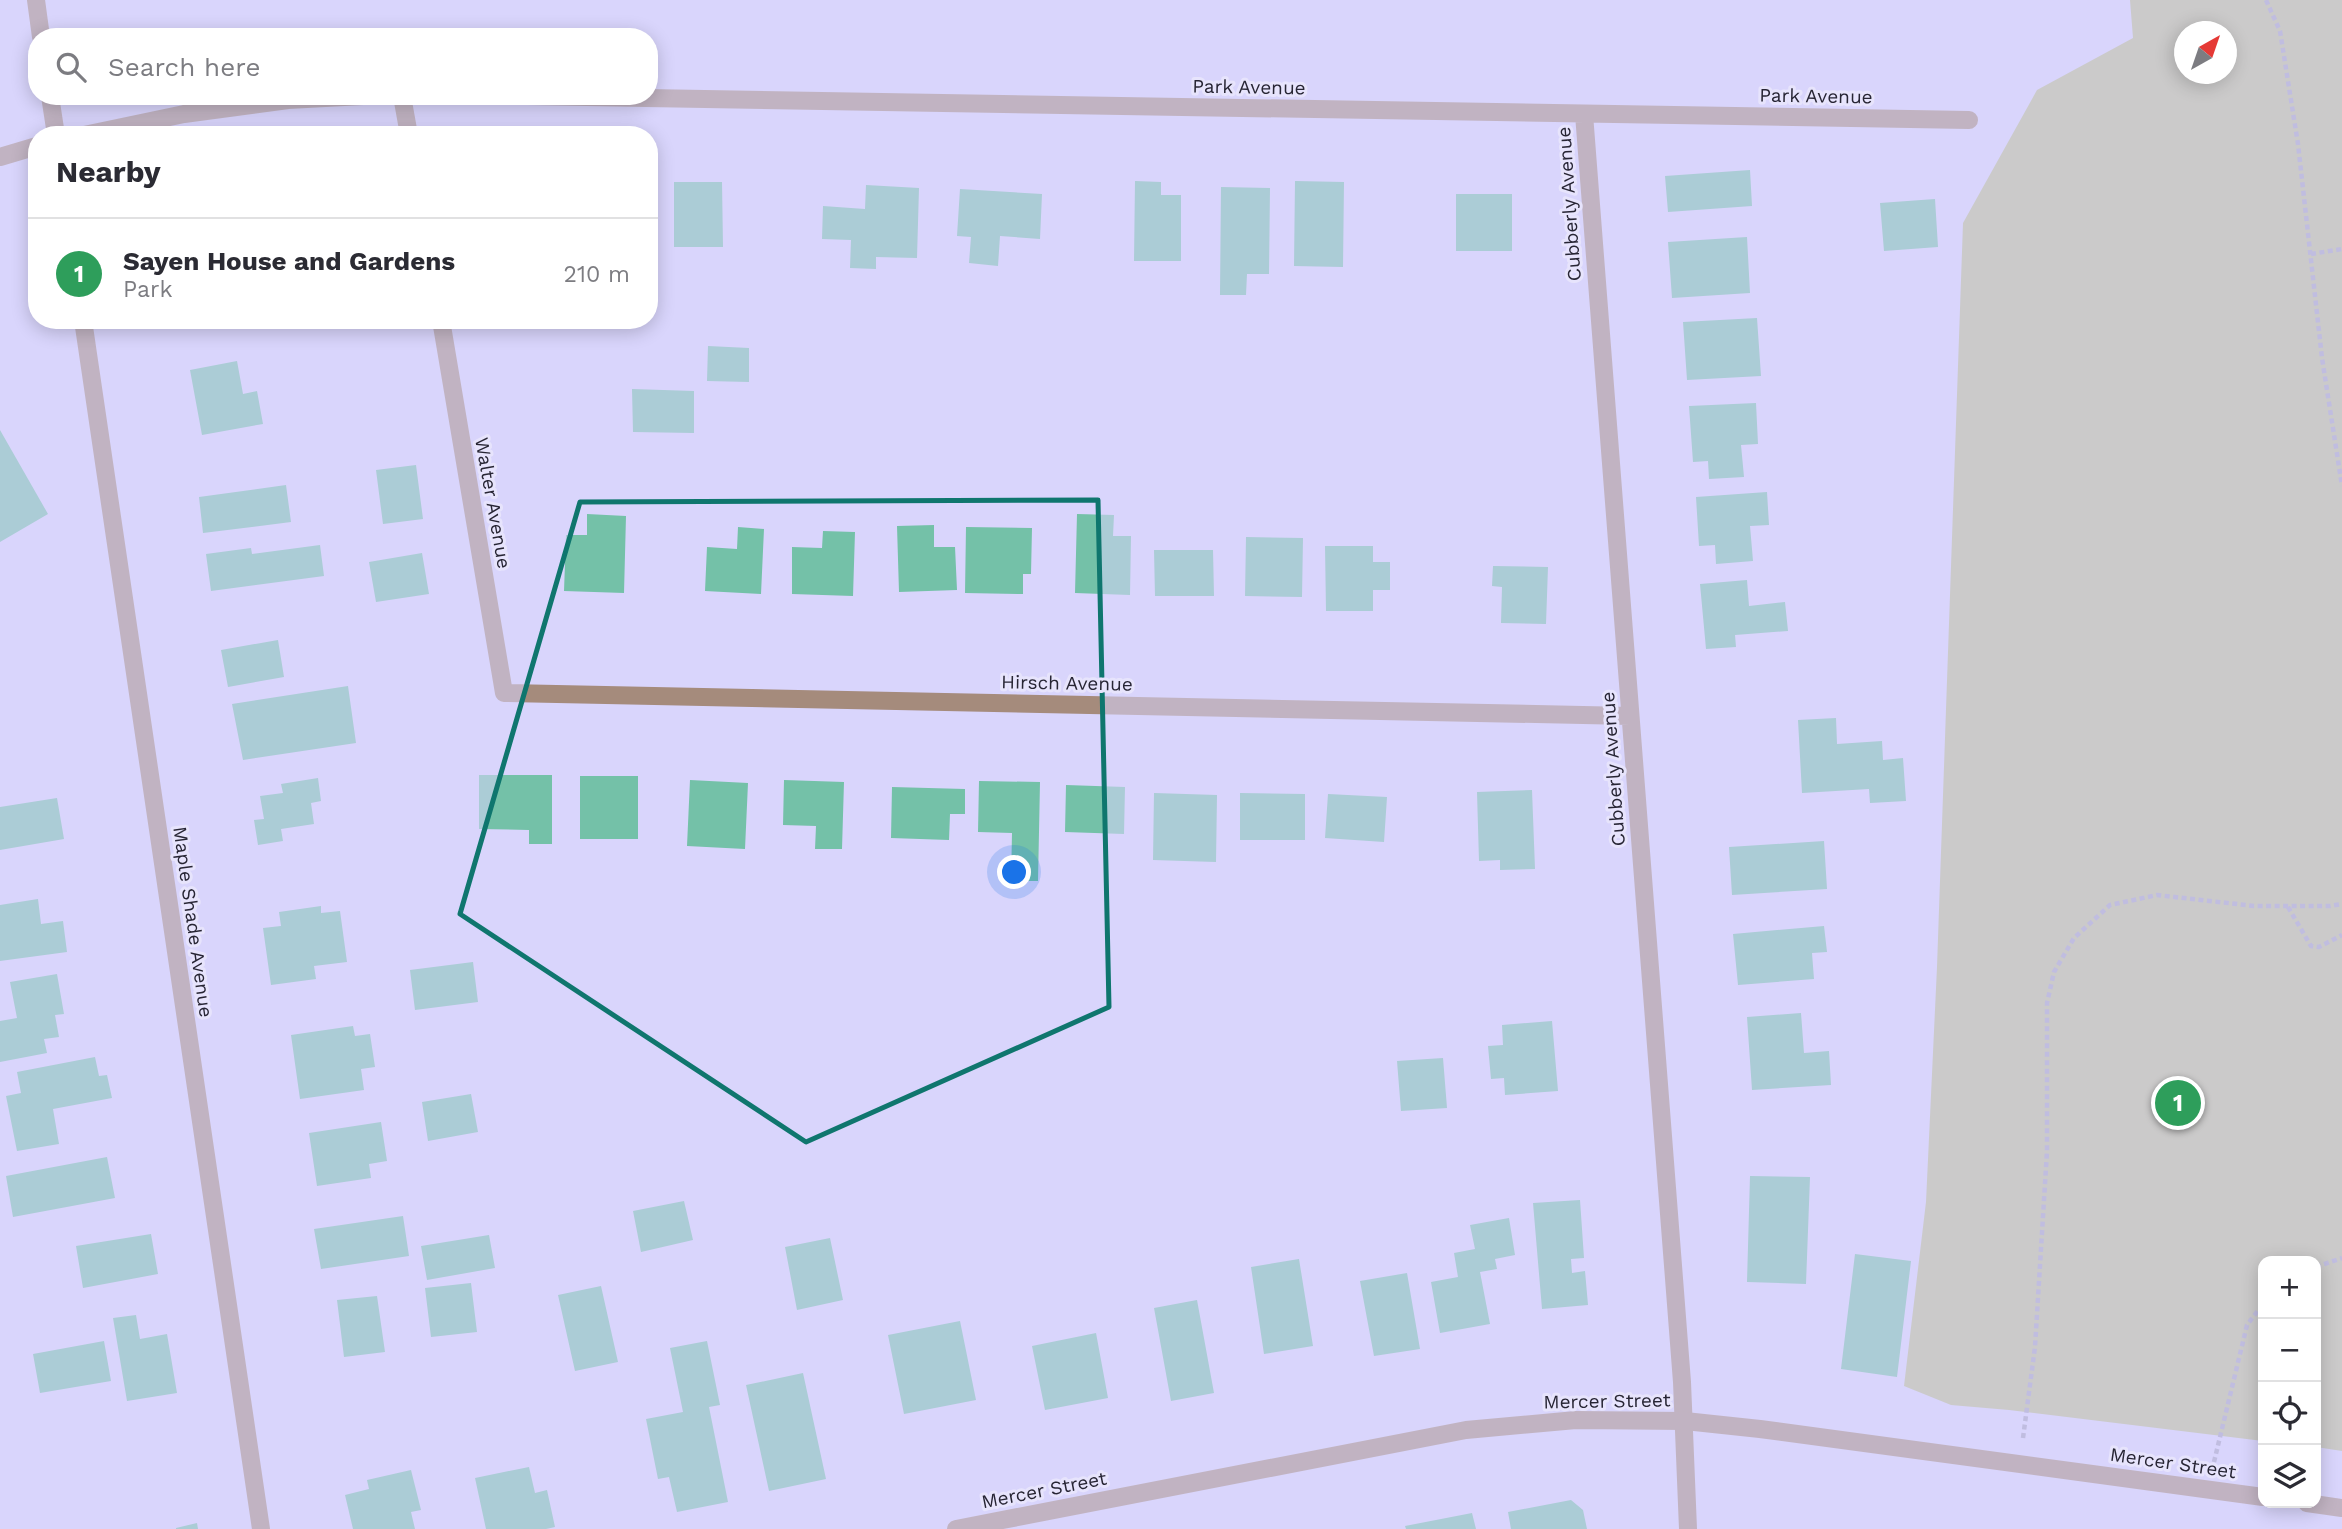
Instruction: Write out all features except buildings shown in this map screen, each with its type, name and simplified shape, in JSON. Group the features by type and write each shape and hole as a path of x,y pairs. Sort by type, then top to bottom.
{"street":[{"path":"36,0 40,28"},
{"name":"Park Avenue","path":"658,98 1969,120"},
{"path":"51,105 55,126"},
{"path":"127,126 184,114 251,105"},
{"path":"404,105 407,126"},
{"name":"Cubberly Avenue","path":"1584,114 1685,1421 1688,1529"},
{"path":"0,157 28,149"},
{"name":"Maple Shade Avenue","path":"84,329 261,1529"},
{"name":"Walter Avenue","path":"442,329 504,693"},
{"name":"Hirsch Avenue","path":"504,693 1630,716"},
{"name":"Mercer Street","path":"956,1529 1466,1430 1576,1420 1685,1421 1760,1429 2258,1496"},
{"path":"2321,1505 2342,1507"}],"path":[{"path":"2266,0 2280,32 2298,144 2322,358 2342,486"},
{"path":"2311,254 2342,249"},
{"path":"2021,1464 2023,1429 2035,1347 2047,1151 2047,1003 2054,971 2074,938 2110,905 2157,895 2254,906 2342,904"},
{"path":"2288,906 2311,946 2319,947 2342,936"},
{"path":"2321,1265 2342,1258"},
{"path":"2206,1489 2247,1325 2258,1311"}],"highlighted area":[{"path":"1098,500 1109,1007 806,1142 460,914 580,502"}],"green space":[{"path":"2130,0 2342,0 2342,1451 2321,1448 2321,1256 2258,1256 2258,1440 1951,1405 1904,1386 1926,1202 1937,967 1963,223 2037,90 2133,38"}],"place":[{"name":"Sayen House and Gardens","path":"2178,1103"}]}
